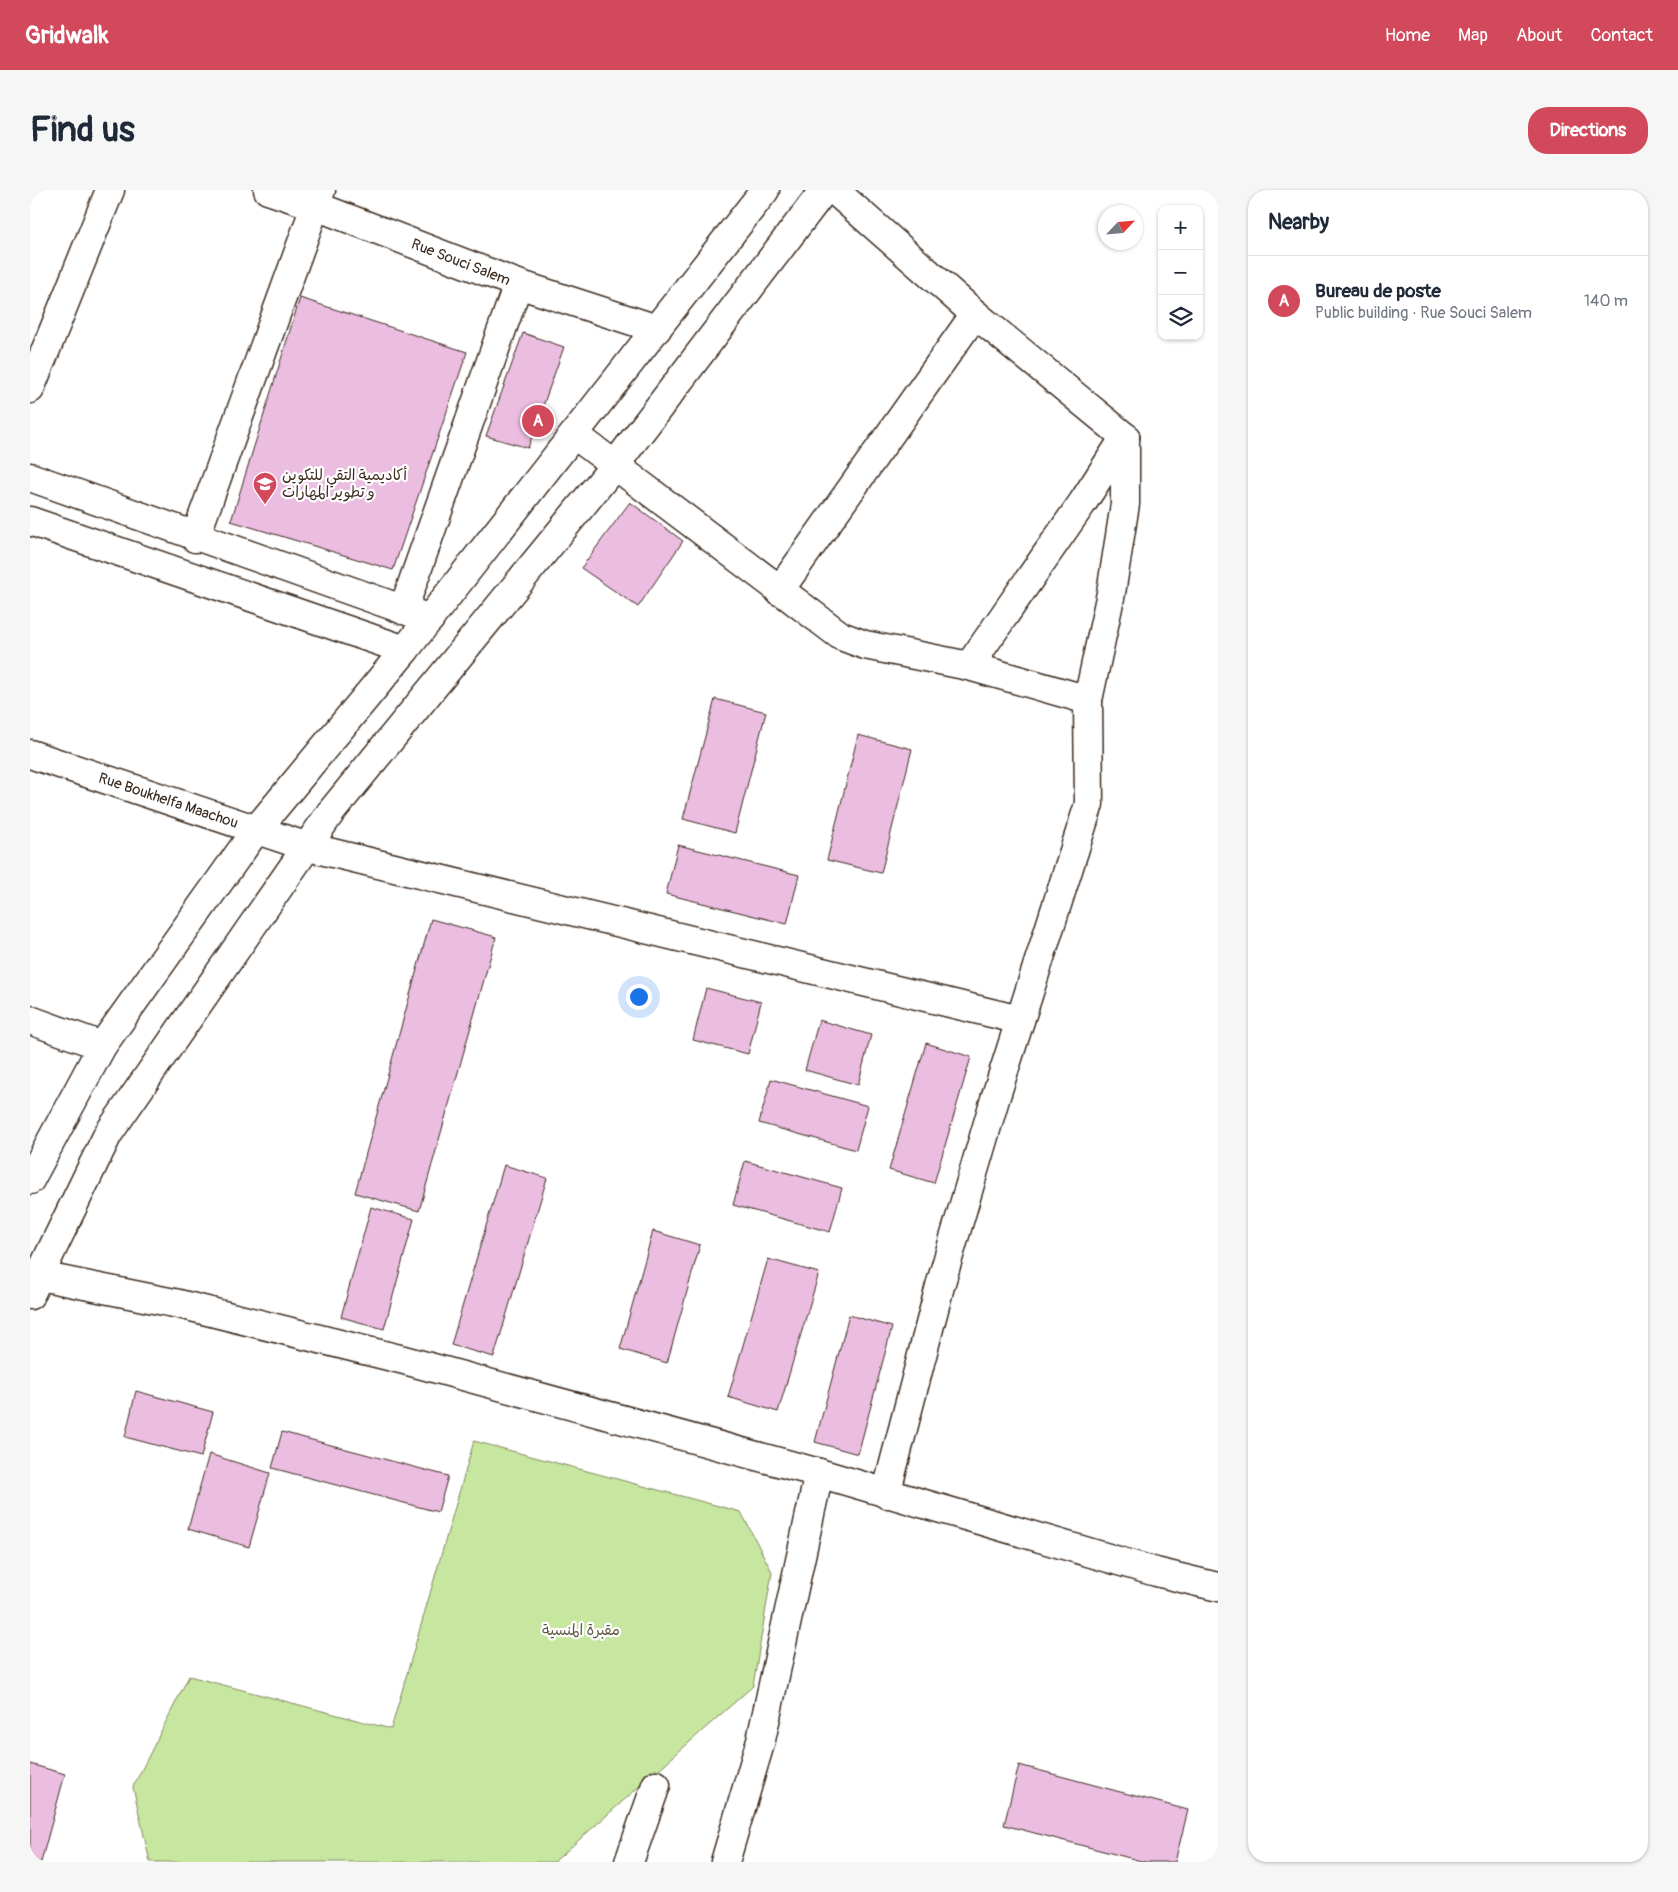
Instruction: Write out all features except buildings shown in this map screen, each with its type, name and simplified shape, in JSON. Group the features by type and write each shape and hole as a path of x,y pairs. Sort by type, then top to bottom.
{"street":[{"path":"30,389 110,190"},
{"name":"Rue Souci Salem","path":"268,190 318,198 518,284 657,329"},
{"path":"30,1180 102,1046 256,830 430,619 765,190"},
{"path":"824,190 615,466 331,812 108,1134 33,1281 179,1304 395,1357 819,1473 1156,1572 1218,1587"},
{"path":"834,190 975,314 1125,437"},
{"path":"195,538 318,198"},
{"path":"404,610 518,284"},
{"path":"779,591 975,314"},
{"path":"575,435 841,636 865,645 969,666 1088,700"},
{"path":"969,666 1083,502 1125,437"},
{"path":"886,1494 940,1286 1020,1020 1089,804 1088,700 1111,593 1125,504 1125,437"},
{"path":"30,477 195,538 430,619"},
{"path":"30,521 405,650"},
{"name":"Rue Boukhelfa Maachou","path":"30,754 308,847 1020,1020"},
{"path":"30,1020 102,1046"},
{"path":"725,1862 761,1740 819,1473"},
{"path":"629,1862 656,1785"}],"green space":[{"name":"مقبرة المنسية","path":"474,1441 741,1512 772,1572 753,1686 554,1862 150,1862 133,1787 189,1676 391,1729"}],"place":[{"name":"Bureau de poste","path":"538,421"},
{"name":"أكاديمية التقي للتكوين و تطوير المهارات","path":"265,505"}]}
